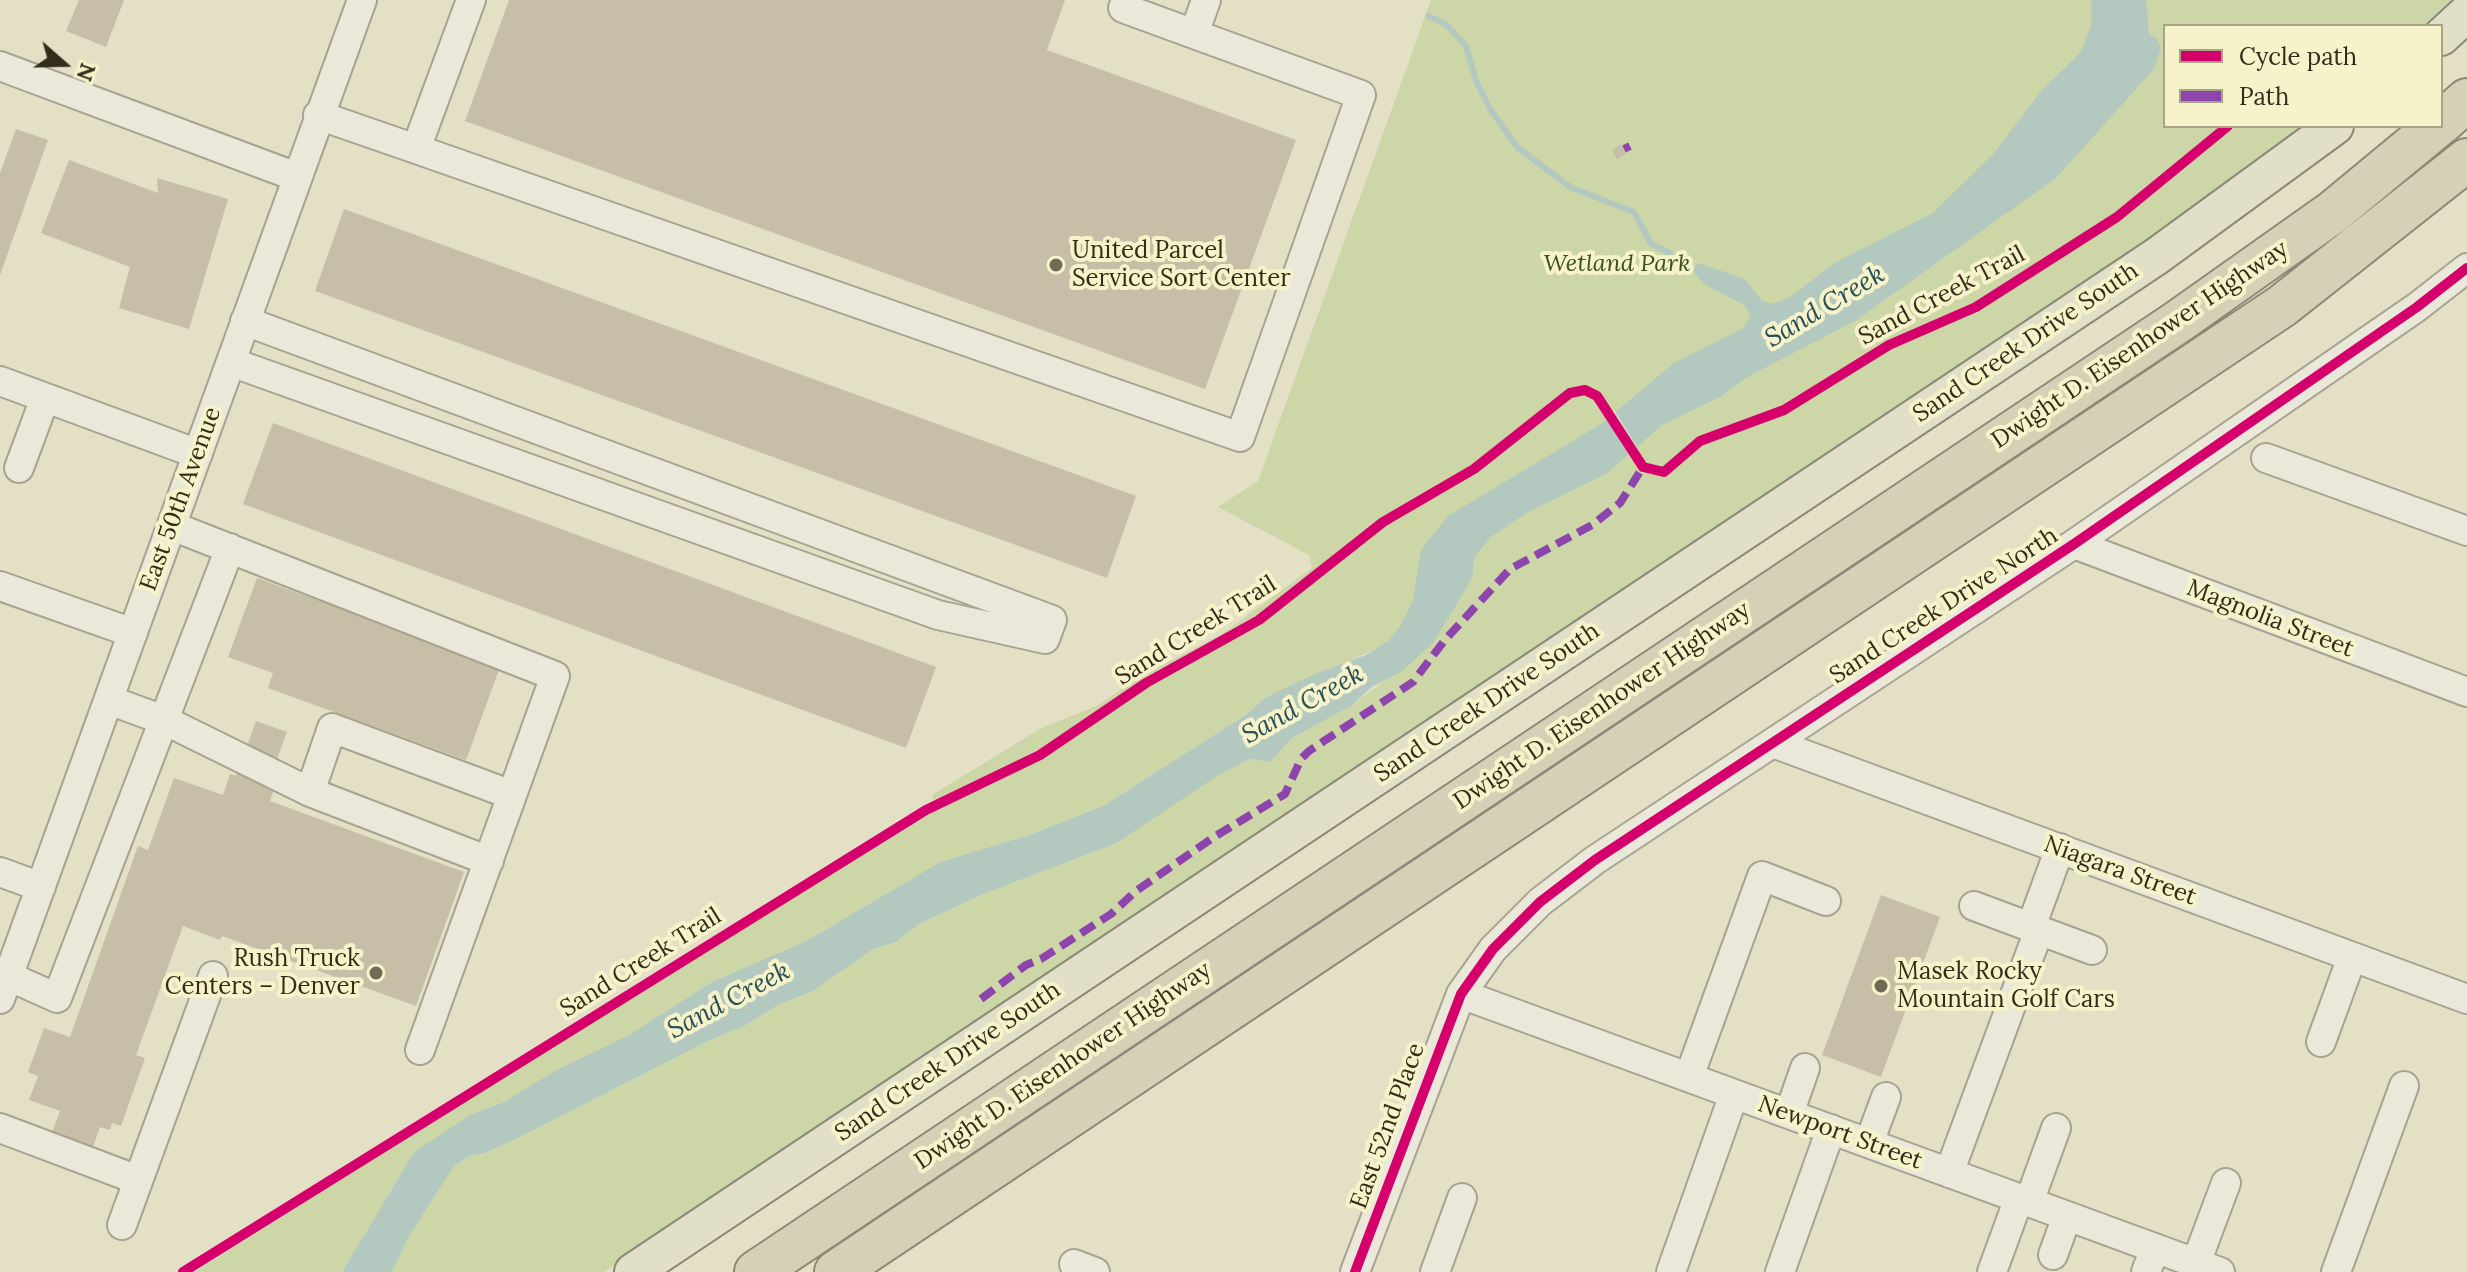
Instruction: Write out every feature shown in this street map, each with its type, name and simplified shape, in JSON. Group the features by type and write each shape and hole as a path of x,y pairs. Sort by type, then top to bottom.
{"highway":[{"name":"Dwight D. Eisenhower Highway","path":"2443,121 2467,100"},
{"name":"Dwight D. Eisenhower Highway","path":"756,1272 2179,321 2333,212 2434,128"},
{"name":"Dwight D. Eisenhower Highway","path":"836,1272 2282,306 2467,160"}],"main road":[{"path":"2443,35 2467,13"},
{"name":"Sand Creek Drive South","path":"633,1272 2169,248 2332,128"}],"street":[{"name":"East 50th Avenue","path":"4,987 362,0"},
{"path":"416,149 471,0"},
{"path":"318,115 1240,437 1361,95 1123,8 1126,0"},
{"path":"1194,34 1206,0"},
{"path":"0,66 297,177"},
{"name":"Sand Creek Drive North","path":"1461,994 1493,949 1540,902 1595,860 2074,544 2417,307 2467,268"},
{"path":"231,362 938,615 1045,639 1052,620 245,321"},
{"path":"0,381 198,454"},
{"path":"19,468 45,398"},
{"path":"2266,458 2467,531"},
{"path":"172,526 555,676 420,1050"},
{"name":"Magnolia Street","path":"2074,544 2467,692"},
{"path":"4,987 57,998 230,548"},
{"path":"0,586 133,633"},
{"path":"109,700 166,721 310,792 489,861"},
{"path":"310,792 332,728 512,795"},
{"name":"Niagara Street","path":"1773,743 2467,999"},
{"path":"1949,1173 2060,848"},
{"path":"0,872 41,887"},
{"path":"1689,1077 1762,876 1826,901"},
{"path":"1974,906 2092,950"},
{"path":"2321,1042 2352,957"},
{"path":"122,1225 213,976"},
{"name":"Newport Street","path":"1461,994 2067,1216 2151,1260 2213,1270"},
{"name":"East 52nd Place","path":"1355,1272 1461,994"},
{"path":"1789,1114 1805,1068"},
{"path":"2336,1272 2404,1086"},
{"path":"1671,1272 1734,1094"},
{"path":"1869,1143 1886,1097"},
{"path":"0,1128 138,1180"},
{"path":"1992,1272 2056,1128"},
{"path":"1780,1272 1831,1129"},
{"path":"2213,1270 2226,1183"},
{"path":"1435,1272 1462,1198"},
{"path":"2053,1255 2067,1216"}],"green space":[{"name":"Wetland Park","path":"1431,0 2459,0 2432,24 2163,24 2163,128 2307,128 2243,178 604,1272 392,1272 408,1238 454,1166 469,1156 485,1153 518,1138 706,1042 746,1025 778,1005 813,991 873,949 896,942 919,924 981,895 1117,843 1216,776 1249,759 1270,762 1292,738 1351,706 1389,677 1371,651 1267,697 1244,716 1103,806 1029,835 940,862 808,940 710,983 629,1035 504,1102 470,1115 414,1152 342,1272 195,1272 578,1030 937,810 932,795 1043,727 1097,706 1125,687 1151,661 1173,660 1225,632 1312,568 1309,555 1218,507 1258,481"}],"water":[{"name":"Sand Creek","path":"2091,0 2146,0 2149,34 2157,39 2161,48 2154,69 2056,178 1855,321 1749,376 1720,397 1662,425 1606,474 1528,512 1491,537 1475,556 1472,578 1434,642 1401,672 1372,687 1351,706 1292,738 1270,762 1249,759 1217,776 1117,843 981,895 919,924 896,942 873,949 813,991 778,1005 746,1025 706,1042 518,1138 485,1153 469,1156 454,1166 408,1238 392,1272 342,1272 414,1152 470,1115 504,1102 555,1071 629,1035 710,983 808,940 940,862 1029,835 1103,806 1244,716 1267,697 1317,673 1366,655 1388,641 1400,627 1413,600 1421,550 1448,516 1601,424 1674,363 1742,329 1751,315 1744,305 1706,285 1693,271 1698,263 1745,279 1761,300 1771,304 1789,298 1836,262 1933,213 1993,154 2043,89 2080,53 2091,26"}],"pier":[{"path":"1614,410 1639,450 1630,457 1605,416"}],"building":[{"path":"79,0 124,0 106,47 66,31"},
{"name":"United Parcel Service Sort Center","path":"509,0 1065,0 1047,50 1296,140 1205,389 465,121"},
{"path":"16,129 48,140 0,275 0,173"},
{"path":"1621,144 1626,153 1617,159 1612,150"},
{"path":"69,160 158,193 157,178 228,199 189,329 119,308 130,267 41,233"},
{"path":"344,209 1136,496 1107,578 315,291"},
{"path":"273,423 936,667 906,748 243,504"},
{"path":"257,578 500,667 466,760 268,688 273,673 228,657"},
{"name":"Rush Truck Centers – Denver","path":"256,721 287,732 267,786 274,789 270,801 464,872 416,1006 222,936 220,940 183,926 136,1055 145,1058 121,1126 112,1123 110,1130 100,1127 92,1150 51,1135 60,1111 29,1100 38,1076 28,1072 44,1028 70,1037 138,846 148,850 174,778 223,795 230,774 236,776"},
{"name":"Masek Rocky Mountain Golf Cars","path":"1881,895 1940,917 1881,1077 1822,1055"}],"waterway":[{"path":"1428,16 1446,24 1466,46 1476,81 1490,109 1517,147 1570,187 1634,212 1651,244 1670,253"}],"marked path":[{"path":"1624,149 1630,146"},
{"path":"981,999 1026,965 1041,959 1111,914 1136,891 1214,837 1285,794 1301,759 1309,751 1413,682 1444,641 1510,569 1592,525 1620,503 1643,467"}],"cycle path":[{"name":"Sand Creek Trail","path":"183,1272 926,810 1040,755 1146,683 1259,620 1383,522 1474,469 1570,393 1585,390 1597,396 1643,467 1664,472 1700,441 1784,410 1889,345 1976,307 2117,217 2226,128"},
{"path":"1355,1272 1461,994 1493,949 1540,902 1595,860 2074,544 2417,307 2467,268"}],"place":[{"name":"United Parcel Service Sort Center","path":"1056,265"},
{"name":"Rush Truck Centers – Denver","path":"376,973"},
{"name":"Masek Rocky Mountain Golf Cars","path":"1881,986"}]}
